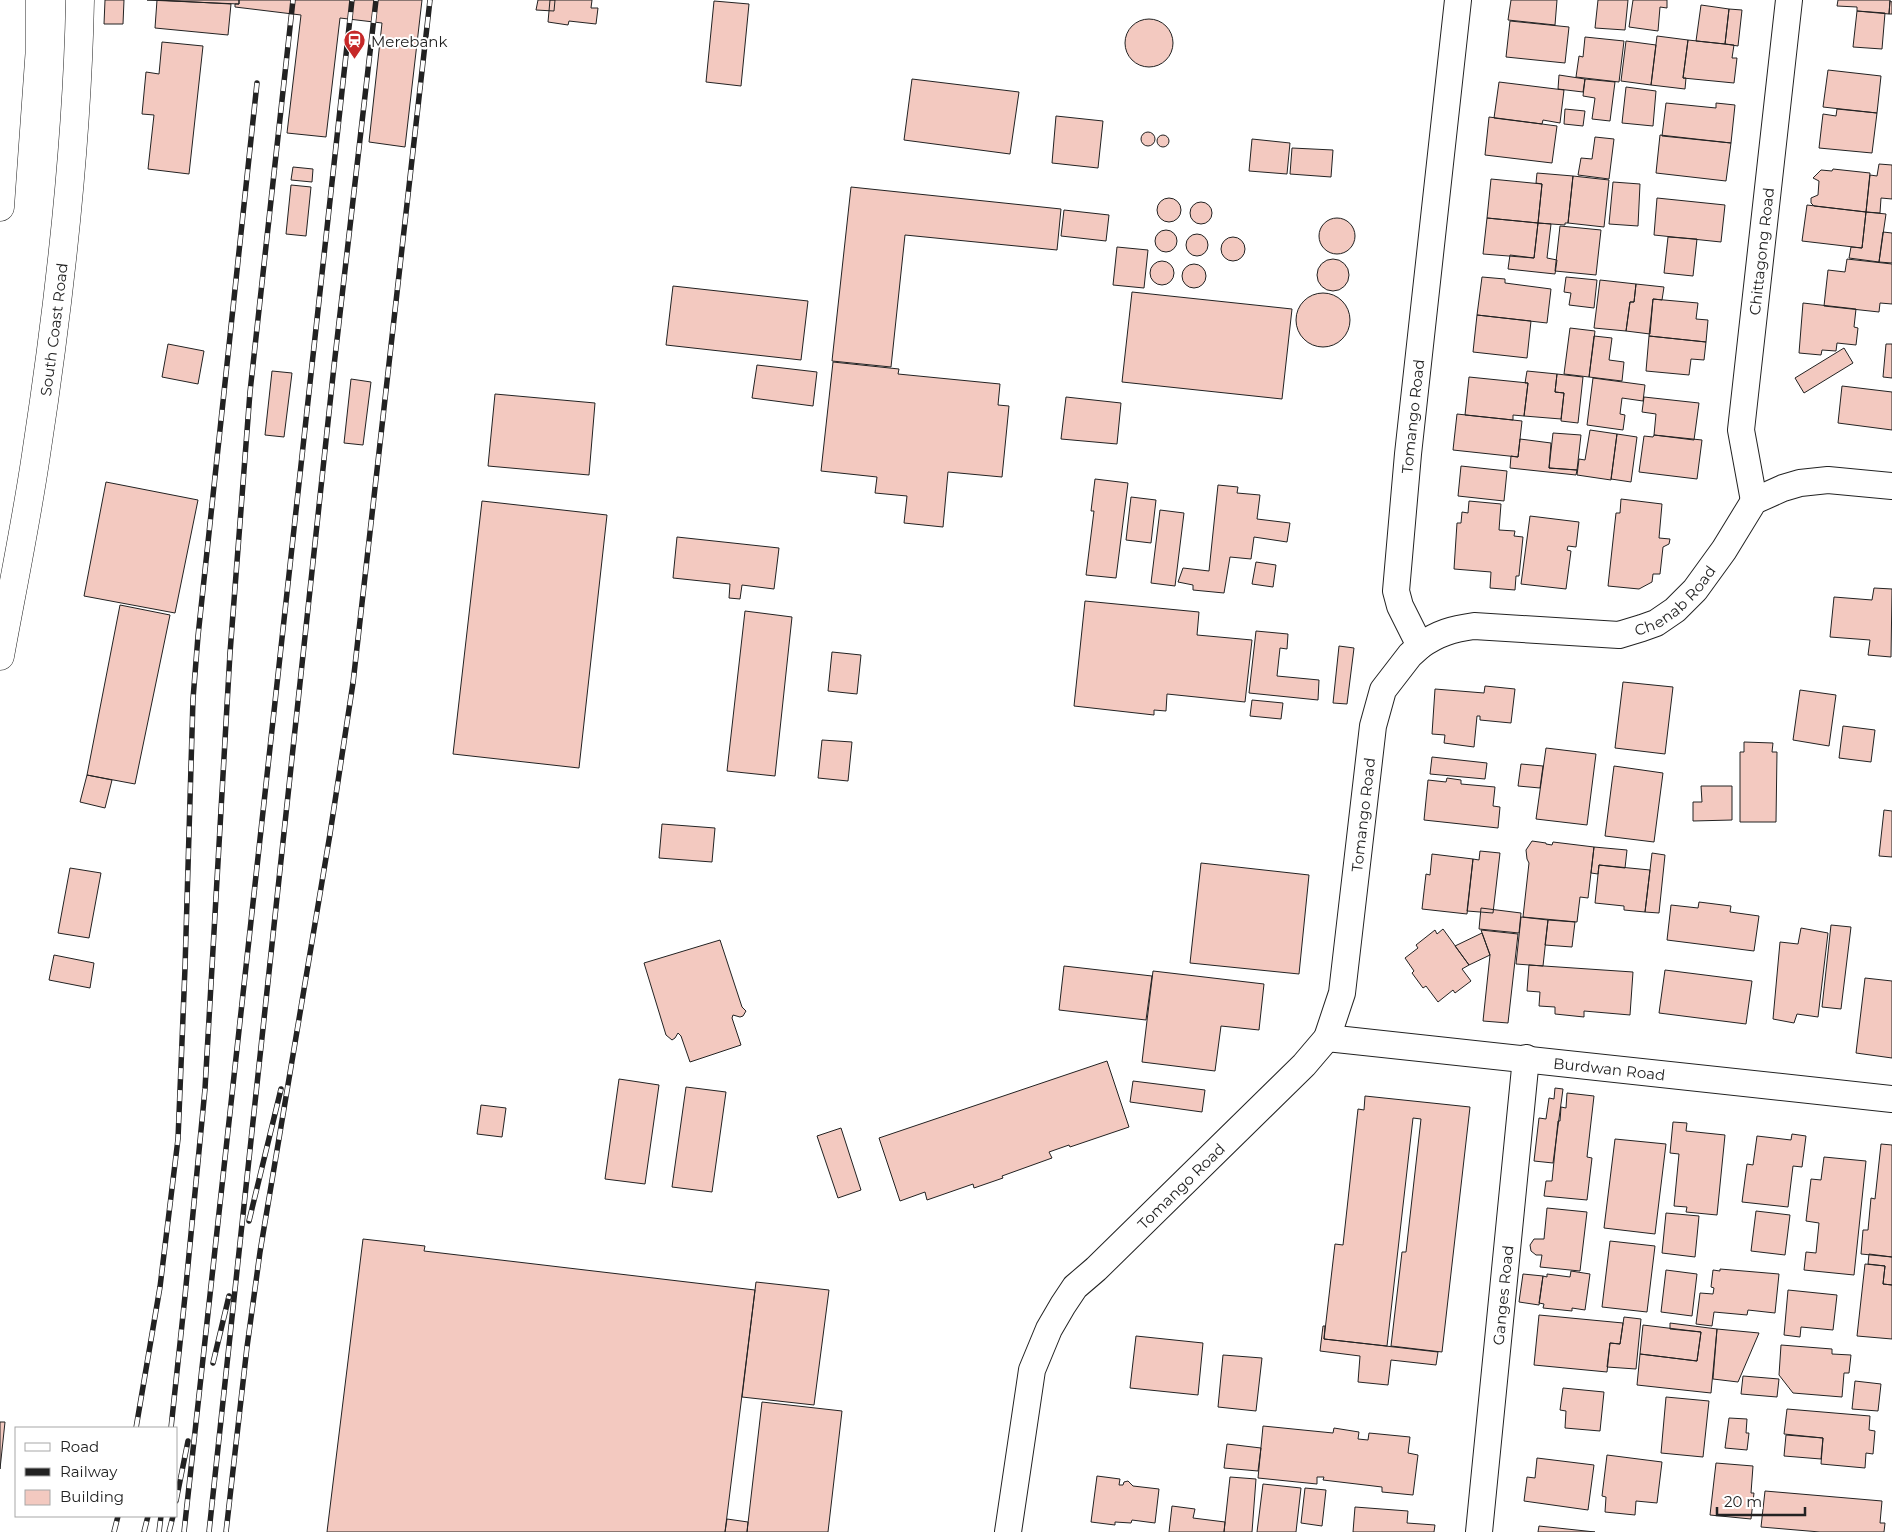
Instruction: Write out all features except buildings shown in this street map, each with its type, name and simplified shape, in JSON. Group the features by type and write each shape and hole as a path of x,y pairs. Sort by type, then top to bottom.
{"main road":[{"path":"0,207 11,53 11,0"},
{"name":"South Coast Road","path":"0,656 36,457 57,309 79,50 80,0"}],"street":[{"name":"Tomango Road","path":"1008,1532 1032,1370 1049,1329 1063,1305 1075,1288 1304,1065 1327,1038 1342,993 1373,726 1383,690 1410,655 1420,646 1400,606 1396,591 1409,444 1458,0"},
{"name":"Chittagong Road","path":"1754,501 1741,430 1789,0"},
{"path":"1754,501 1782,488 1800,483 1828,480 1892,486"},
{"name":"Chenab Road","path":"1420,646 1434,636 1458,628 1474,626 1618,635 1656,623 1675,610 1696,590 1724,550 1754,501"},
{"name":"Burdwan Road","path":"1327,1038 1892,1099"},
{"name":"Ganges Road","path":"1479,1532 1526,1058"}],"railway":[{"path":"171,1427 205,1089 230,653 250,392 293,0"},
{"path":"184,1532 352,0"},
{"path":"209,1532 334,366 376,0"},
{"path":"226,1532 260,1252 330,834 353,683 430,0"},
{"path":"136,1427 160,1287 178,1139 193,699 198,636 257,83"},
{"path":"249,1221 281,1089"},
{"path":"213,1363 229,1296"},
{"path":"178,1491 188,1441"},
{"path":"114,1532 118,1517"},
{"path":"144,1532 148,1517"},
{"path":"159,1532 161,1517"},
{"path":"169,1532 173,1517"}],"place":[{"name":"Merebank","path":"355,60"}]}
